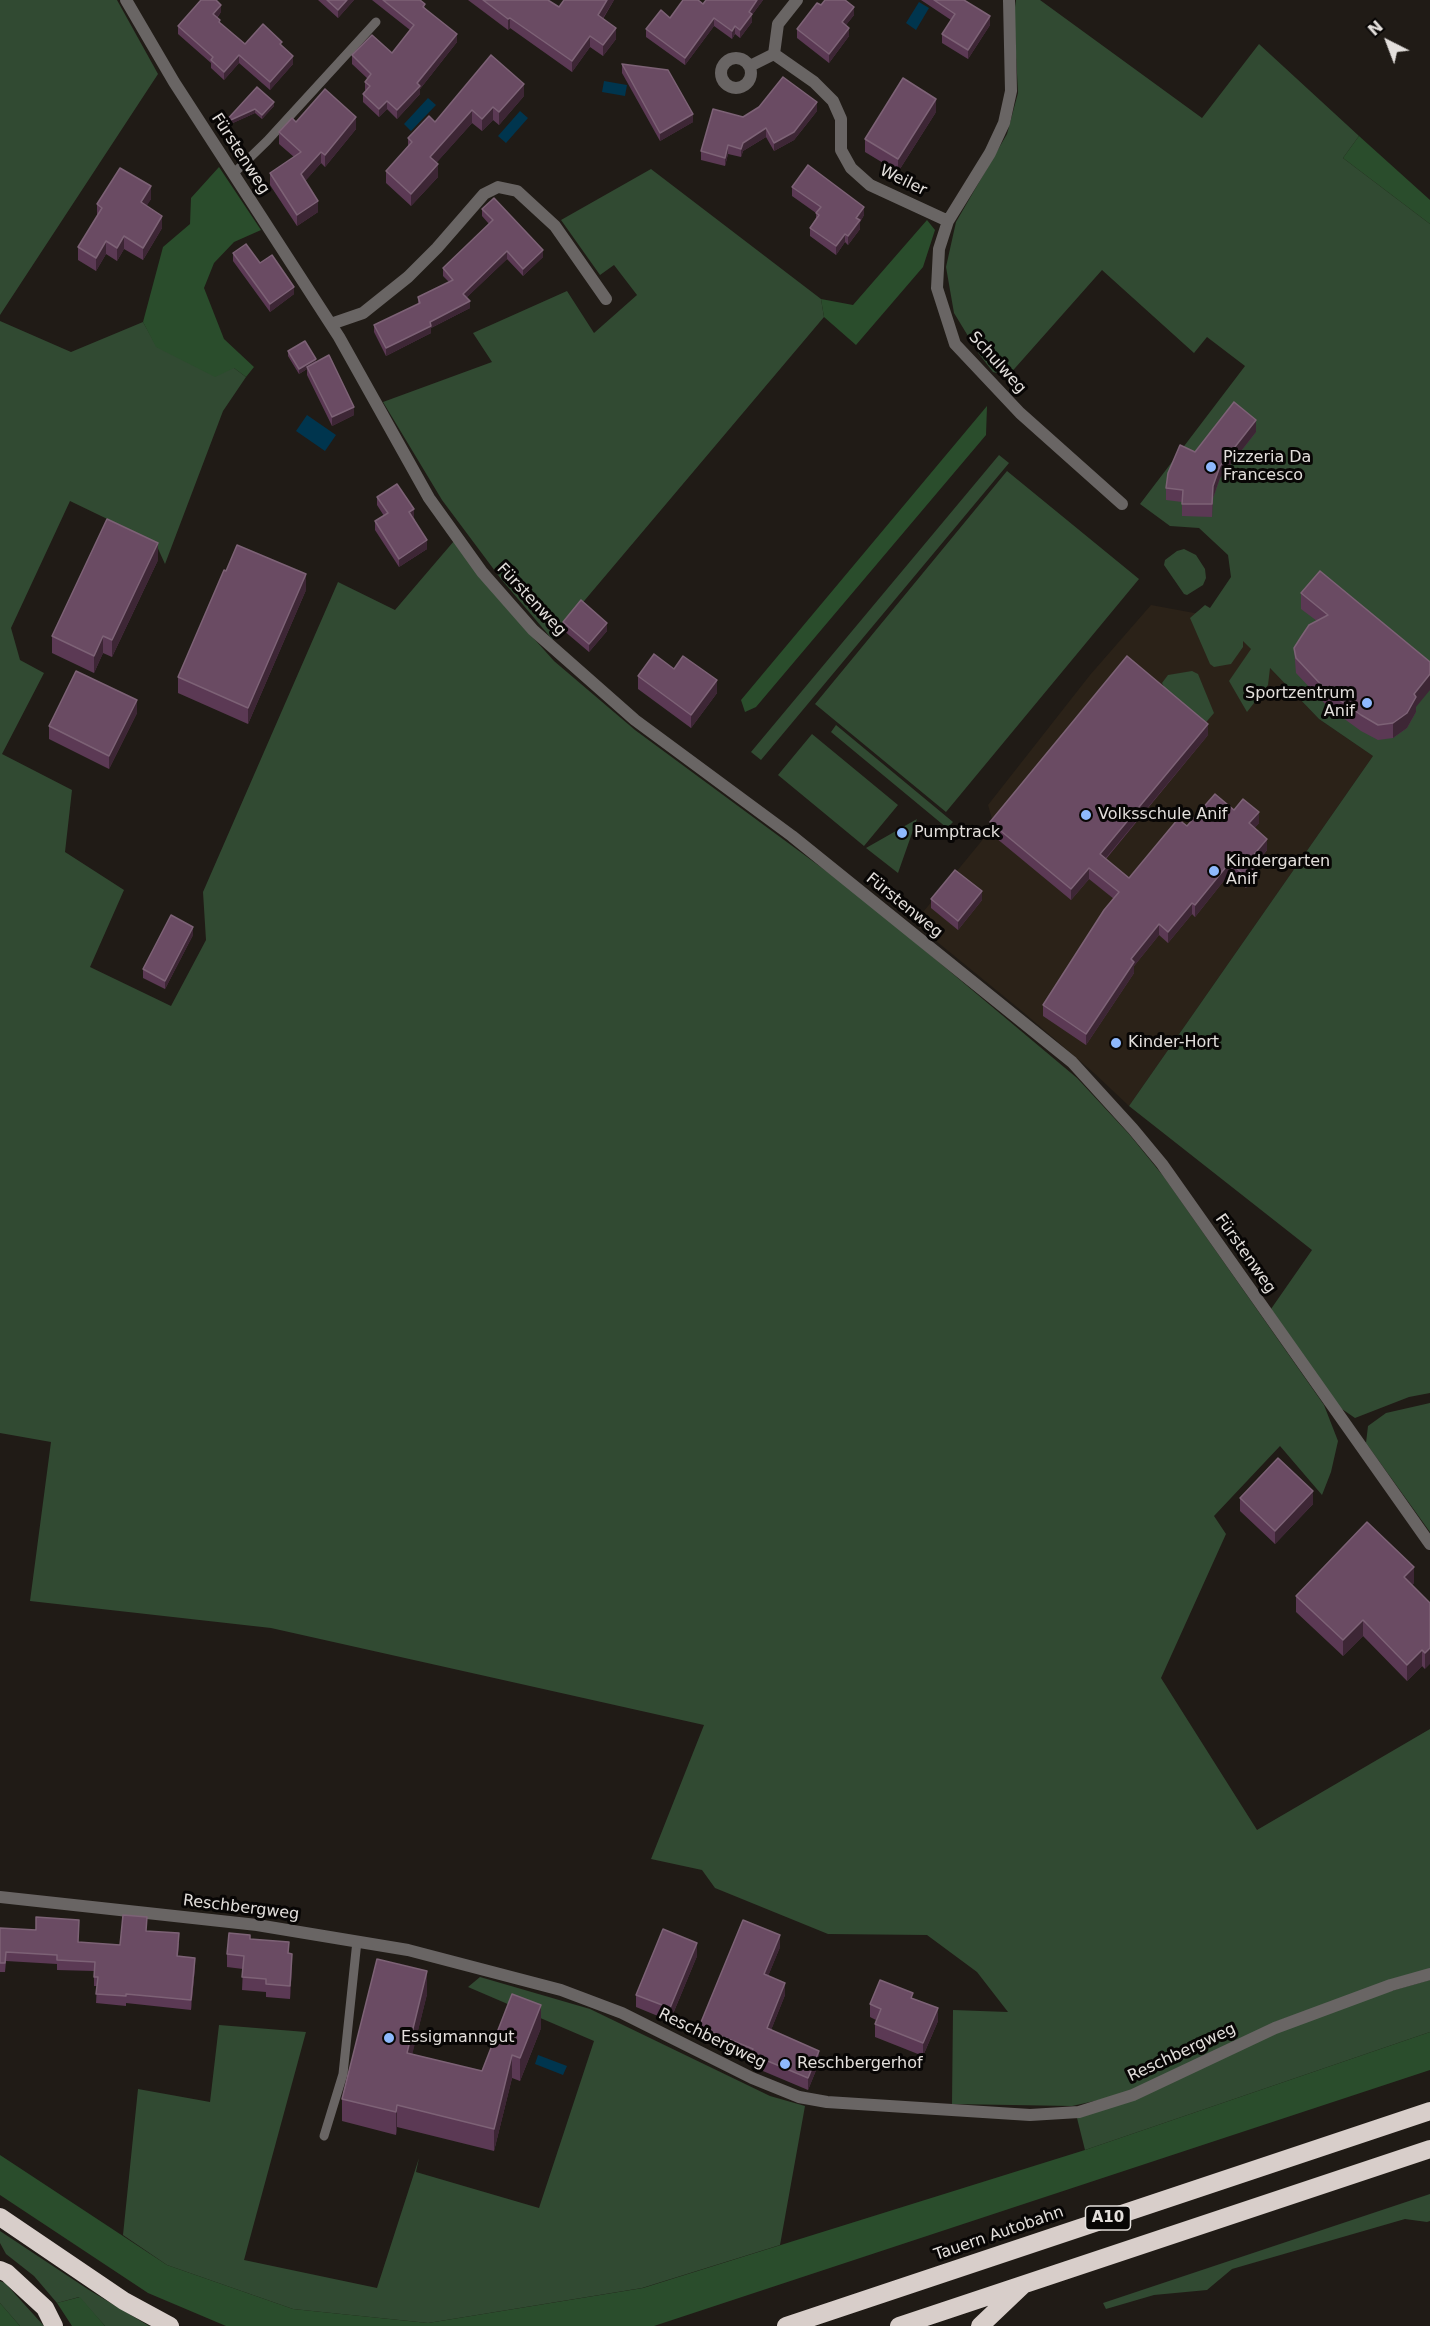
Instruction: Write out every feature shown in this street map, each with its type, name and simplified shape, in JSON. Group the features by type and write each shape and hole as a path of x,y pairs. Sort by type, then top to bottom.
{"highway":[{"name":"Tauern Autobahn","path":"786,2326 1430,2111"},
{"name":"A10","path":"899,2326 1430,2148"},
{"path":"0,2217 124,2301 170,2326"},
{"path":"0,2270 7,2273 45,2308 54,2326"},
{"path":"980,2326 1025,2284"}],"street":[{"name":"Fürstenweg","path":"126,0 163,64 331,324 429,498 482,572 533,630 635,720 792,836 1072,1062 1162,1164 1430,1544"},
{"path":"750,66 774,54 778,24 797,0"},
{"name":"Schulweg","path":"1009,0 1011,91 1004,123 990,153 948,221 939,249 937,288 955,344 1020,413 1122,504"},
{"name":"Weiler","path":"774,54 814,82 833,101 841,119 841,150 851,168 870,185 948,221"},
{"path":"331,324 363,313 408,277 437,248 484,194 498,187 517,190 555,226 606,299"},
{"name":"Reschbergweg","path":"0,1897 257,1925 408,1950 561,1990 622,2013 752,2078 799,2097 827,2102 1030,2115 1079,2112 1133,2095 1275,2028 1392,1985 1430,1974"}],"lane":[{"path":"233,174 267,141 376,22"},
{"path":"324,2136 343,2074 357,1941"}],"shaded area":[{"path":"1151,605 1205,615 1243,640 1319,719 1373,756 1129,1106 1023,1012 914,923 994,826 988,805 1090,675"}],"green space":[{"path":"0,0 117,0 158,74 0,315"},
{"name":"Sportzentrum Anif","path":"1016,0 1040,0 1202,118 1259,44 1359,136 1343,158 1430,224 1430,1393 1409,1397 1355,1418 1339,1407 1271,1309 1312,1250 1129,1106 1373,756 1319,719 1270,668 1268,685 1247,712 1229,681 1251,649 1243,641 1243,647 1231,664 1214,667 1210,664 1190,618 1205,605 1210,608 1231,577 1228,555 1199,528 1170,526 1140,504 1245,366 1207,337 1194,353 1102,270 1008,376 993,372 954,313 946,267 956,222 1007,134 1018,93 1014,14"},
{"path":"1359,136 1430,200 1430,224 1343,158"},
{"path":"219,167 261,230 234,242 214,263 204,288 224,339 254,367 246,377 234,368 215,377 156,347 143,322 163,247 190,224 191,198"},
{"path":"651,169 821,299 824,317 552,639 501,579 442,500 383,402 492,362 473,333 567,291 594,333 637,295 614,265 600,275 561,220"},
{"path":"927,220 935,230 923,267 856,345 824,317 821,299 853,305"},
{"path":"0,321 71,352 143,322 157,347 234,368 246,377 223,411 165,564 155,542 70,501 11,628 20,660 44,673 2,754 72,790 65,852 124,890 90,967 171,1006 206,940 203,892 338,582 395,610 454,541 494,594 554,661 635,730 860,896 1077,1078 1129,1134 1164,1177 1324,1405 1338,1441 1331,1472 1322,1495 1280,1446 1214,1516 1226,1534 1161,1678 1257,1830 1430,1729 1430,1969 1400,1977 1275,2022 1160,2078 1117,2096 1072,2106 952,2104 953,2010 1008,2012 977,1972 927,1935 828,1934 715,1888 702,1870 651,1859 704,1725 271,1628 30,1601 51,1442 0,1433"},
{"path":"987,406 986,435 756,707 745,712 741,700"},
{"path":"999,455 1009,463 761,760 751,752"},
{"path":"1007,471 1139,579 946,812 815,704"},
{"path":"1184,549 1196,555 1205,569 1206,578 1203,585 1187,595 1164,565 1165,560"},
{"path":"1192,671 1198,674 1214,713 1202,727 1162,683 1168,675"},
{"path":"836,725 953,822 947,828 831,732"},
{"path":"812,734 898,805 864,846 778,775"},
{"name":"Pumptrack","path":"917,819 898,873 866,848"},
{"path":"1430,1403 1430,1532 1366,1443 1368,1426 1386,1413"},
{"path":"480,1977 590,2009 770,2096 805,2106 780,2245 642,2288 428,2323 293,2309 167,2265 123,2235 138,2089 210,2102 219,2025 306,2032 244,2260 377,2288 419,2158 416,2172 539,2208 594,2041 468,1987"},
{"path":"1430,1980 1430,2032 1085,2150 1077,2118 1262,2037 1373,1996"},
{"path":"1430,2032 1430,2070 654,2326 226,2326 148,2293 0,2195 0,2155 167,2265 293,2309 428,2323 643,2288 1085,2150"},
{"path":"1430,2194 1430,2221 1427,2222 1405,2219 1232,2269 1207,2290 1154,2295 1106,2309 1103,2303"},
{"path":"0,2231 89,2290 149,2326 105,2326 79,2297 57,2303 34,2276 6,2254 0,2243"},
{"path":"0,2281 5,2283 44,2326 20,2326 0,2303"},
{"path":"80,2297 105,2326 72,2326 57,2303"},
{"path":"0,2303 20,2326 0,2326"}],"water":[{"path":"919,2 929,8 916,30 906,23"},
{"path":"604,81 627,85 625,96 602,92"},
{"path":"428,98 436,105 411,131 404,124"},
{"path":"520,111 528,118 506,143 498,136"},
{"path":"307,415 336,435 325,451 296,431"},
{"path":"538,2055 567,2066 563,2075 535,2064"}],"building":[{"path":"201,0 216,0 221,5 213,14 245,44 263,24 293,56 270,82 239,55 224,72 211,60 213,57 178,26"},
{"path":"327,0 347,0 338,10"},
{"path":"383,0 420,0 425,4 423,7 457,34 417,83 420,86 397,110 387,101 379,109 363,94 370,86 365,82 371,74 352,55 372,35 392,53 414,25"},
{"path":"483,0 548,0 559,7 564,0 607,0 598,15 616,28 603,45 590,36 572,61"},
{"path":"683,0 698,0 703,4 706,0 757,0 749,12 752,14 740,30 735,26 732,31 714,18 685,58 646,29 661,10 670,18"},
{"path":"825,0 845,0 854,7 842,22 849,28 829,54 797,29 817,3 821,5"},
{"path":"934,0 964,0 990,16 968,50 942,34 955,14"},
{"path":"491,55 524,84 499,112 493,107 482,119 472,110 430,157 438,164 411,194 386,171 412,142 408,138 429,116 435,122"},
{"path":"622,64 668,70 693,114 660,133"},
{"path":"783,77 817,102 794,132 774,143 766,128 743,143 741,149 728,145 725,158 701,151 713,109 743,117 759,107"},
{"path":"903,78 936,99 898,159 865,139"},
{"path":"257,87 274,102 262,115 255,109 224,123"},
{"path":"325,89 356,117 325,155 321,152 301,174 318,201 297,215 270,173 301,152 279,132 292,118 296,122"},
{"path":"808,165 864,207 856,218 860,220 848,236 845,234 836,246 810,228 819,215 816,213 821,207 792,187"},
{"path":"120,168 151,186 141,202 162,216 143,248 124,236 117,248 106,241 96,258 78,247 102,208 97,204"},
{"path":"494,198 543,250 523,269 507,251 463,294 470,301 430,322 431,326 386,348 374,325 420,303 418,297 453,280 443,268 493,220 482,209"},
{"path":"246,244 260,263 272,255 294,287 270,304 233,253"},
{"path":"305,341 316,359 299,369 288,351"},
{"path":"329,355 354,407 332,417 307,367"},
{"path":"1234,402 1256,420 1220,466 1213,486 1212,504 1182,504 1183,490 1166,488 1168,473 1180,445 1195,452"},
{"path":"397,484 414,509 409,512 427,540 399,559 375,521 388,513 377,497"},
{"path":"107,519 158,543 112,640 103,636 94,656 52,636"},
{"path":"237,545 306,574 248,708 178,677"},
{"path":"1320,571 1430,662 1430,674 1414,694 1416,697 1407,713 1393,723 1378,725 1361,715 1328,692 1296,658 1294,648 1309,625 1328,615 1301,593"},
{"path":"581,600 607,623 589,644 563,622"},
{"path":"654,654 674,669 683,656 717,680 691,715 638,676"},
{"path":"1127,656 1208,724 1100,854 1129,878 1178,819 1187,826 1215,794 1234,810 1243,799 1259,812 1249,823 1267,839 1251,858 1258,864 1246,877 1230,862 1195,905 1192,903 1168,932 1159,924 1131,959 1134,962 1086,1034 1043,1005 1104,910 1119,892 1089,868 1071,889 990,822"},
{"path":"76,671 137,700 109,756 49,726"},
{"path":"955,870 982,891 958,921 931,899"},
{"path":"171,915 193,927 165,981 143,969"},
{"path":"1278,1458 1313,1491 1275,1531 1240,1498"},
{"path":"1367,1522 1414,1567 1404,1577 1430,1603 1430,1648 1425,1653 1422,1650 1407,1665 1363,1620 1343,1640 1296,1596"},
{"path":"123,1915 147,1917 146,1931 179,1933 177,1956 195,1958 191,2000 126,1994 126,1996 96,1994 98,1977 94,1977 95,1962 57,1960 57,1955 6,1952 5,1963 0,1963 0,1928 36,1930 36,1917 79,1920 78,1942 120,1945"},
{"path":"743,1920 780,1935 764,1974 785,1983 767,2028 819,2051 808,2078 751,2054 753,2049 699,2027"},
{"path":"663,1929 697,1943 670,2008 636,1995"},
{"path":"229,1933 250,1935 250,1939 289,1942 288,1953 292,1954 290,1986 266,1984 266,1979 242,1977 244,1956 227,1954"},
{"path":"377,1959 427,1971 407,2053 482,2071 512,1994 541,2005 520,2058 512,2055 494,2129 397,2105 396,2112 342,2099"},
{"path":"880,1980 913,1993 911,1998 938,2008 923,2043 875,2024 881,2009 870,2004"}],"place":[{"name":"Pizzeria Da Francesco","path":"1211,467"},
{"name":"Sportzentrum Anif","path":"1367,703"},
{"name":"Volksschule Anif","path":"1086,815"},
{"name":"Pumptrack","path":"902,833"},
{"name":"Kindergarten Anif","path":"1214,871"},
{"name":"Kinder-Hort","path":"1116,1043"},
{"name":"Essigmanngut","path":"389,2038"},
{"name":"Reschbergerhof","path":"785,2064"}]}
